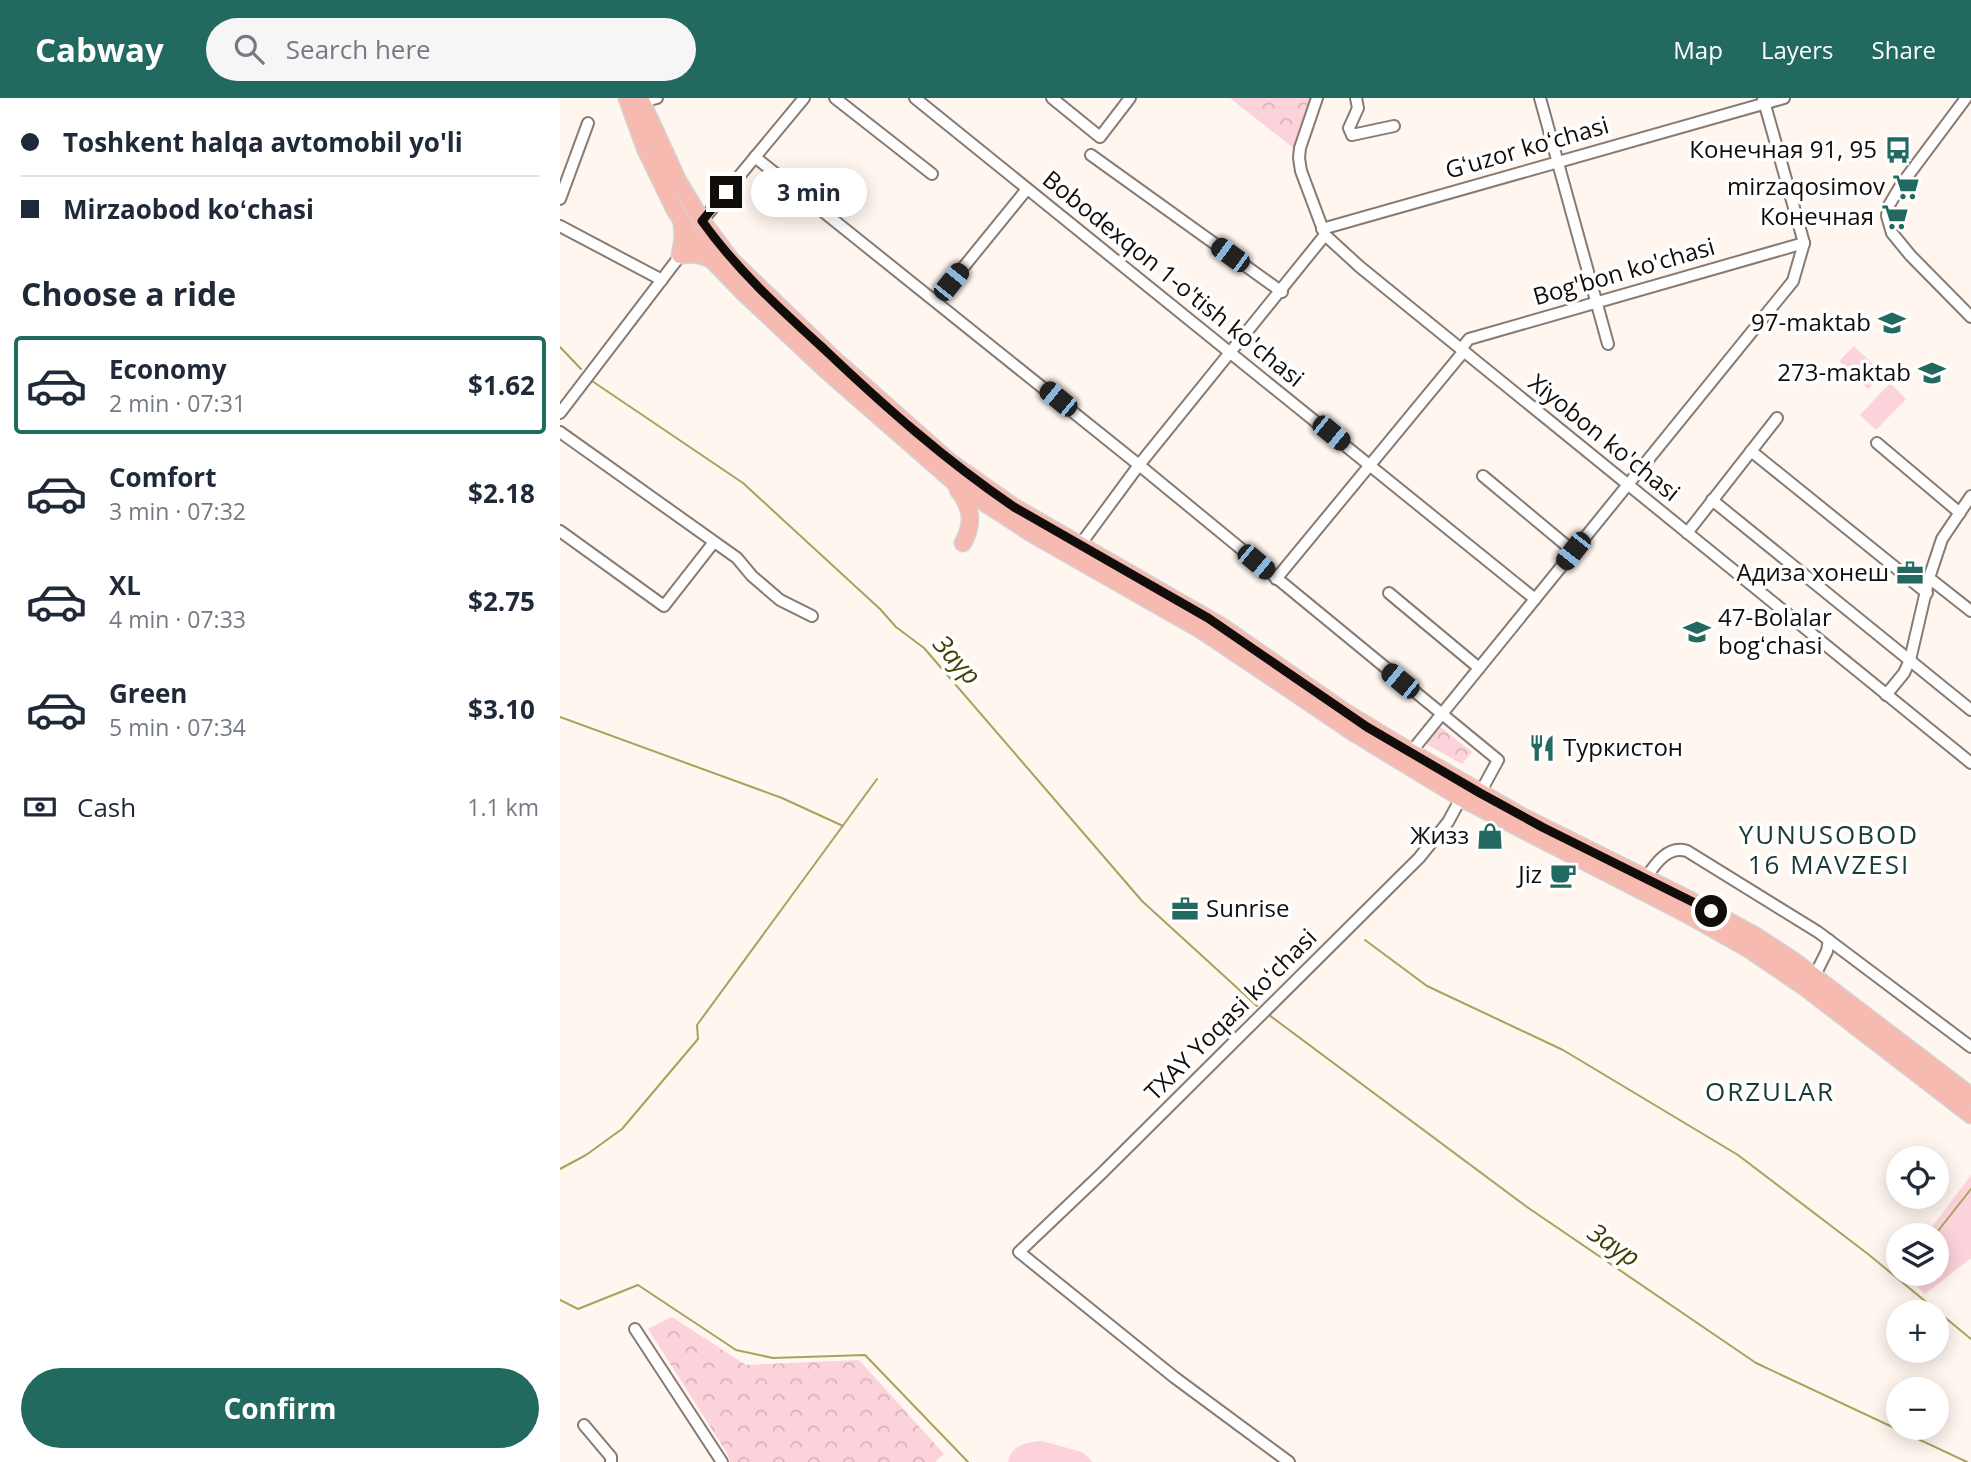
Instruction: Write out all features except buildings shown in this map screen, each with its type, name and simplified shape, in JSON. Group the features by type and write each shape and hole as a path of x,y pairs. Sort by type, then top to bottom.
{"highway":[{"path":"642,99 645,148 681,221 711,259 743,292 950,462 1014,507 1221,626 1376,748 1461,798 1754,935 1971,1096"},
{"path":"642,99 670,167 702,221 748,278 961,494 970,512 970,528 964,543"},
{"path":"681,221 683,239 680,255 696,254 711,259"},
{"path":"947,477 982,503 1031,533 1480,793 1643,884 1726,935 1786,974 1971,1115"}],"street":[{"path":"702,221 804,98"},
{"path":"835,98 932,174"},
{"name":"Bobodexqon 1-o'tish ko'chasi","path":"915,98 1535,599"},
{"path":"1052,98 1100,137 1130,98"},
{"name":"Xiyobon ko'chasi","path":"1317,98 1298,159 1324,232 1360,267 1971,763"},
{"path":"1356,98 1358,108 1349,128 1352,135 1394,126"},
{"path":"1541,98 1608,344"},
{"name":"Gʻuzor koʻchasi","path":"1324,232 1764,101 1784,98"},
{"path":"1966,98 1901,185 1888,207 1887,220 1892,233 1910,255 1971,317"},
{"path":"1411,752 1793,281 1804,243 1764,101"},
{"path":"560,199 588,123"},
{"path":"1091,155 1282,292"},
{"path":"755,157 1139,465 1498,760 1480,793"},
{"path":"936,301 1027,189"},
{"path":"560,226 662,280"},
{"path":"1080,545 1139,465 1282,292 1324,232"},
{"path":"560,413 680,255 696,241"},
{"name":"Bog'bon ko'chasi","path":"1276,579 1469,339 1804,243"},
{"path":"1687,533 1777,418"},
{"path":"560,432 737,558 752,576 780,600 812,616"},
{"path":"1877,443 1964,511"},
{"path":"1751,451 1927,593"},
{"path":"1483,476 1573,551"},
{"path":"1886,695 1904,673 1910,660 1929,578 1942,539 1964,511 1971,496"},
{"path":"1712,500 1971,710"},
{"path":"560,531 664,606 714,542"},
{"path":"1929,578 1971,611"},
{"path":"1389,593 1479,668"},
{"name":"TXAY Yoqasi koʻchasi","path":"1289,1462 1174,1377 1019,1251 1111,1165 1419,858 1448,822 1461,798"},
{"path":"1643,884 1663,857 1675,850 1684,850 1829,940 1971,1047"},
{"path":"1814,977 1827,951 1829,940"},
{"path":"635,1329 722,1462"},
{"path":"584,1425 611,1457 611,1462"}],"green space":[{"path":"1230,98 1311,98 1296,146 1292,147"},
{"path":"1854,346 1883,374 1868,389 1839,361"},
{"path":"1890,383 1906,399 1876,430 1860,415"},
{"path":"1439,726 1472,752 1462,764 1426,744"},
{"path":"1971,1175 1971,1258 1949,1275 1949,1223 1935,1223 1946,1209 1949,1209 1949,1204"},
{"path":"1916,1286 1935,1286 1925,1294"},
{"path":"672,1317 746,1365 859,1360 944,1454 935,1462 730,1462 727,1453 648,1329"},
{"path":"1042,1441 1082,1452 1093,1462 1008,1462 1016,1448"}],"waterway":[{"name":"Заур","path":"560,347 581,369"},
{"name":"Заур","path":"592,381 743,483 880,609 896,627 924,648 1142,901 1257,1006"},
{"path":"560,717 782,798 843,826"},
{"path":"560,1169 586,1155 622,1129 698,1039 697,1025 877,779"},
{"path":"1365,940 1427,986 1563,1050 1738,1155 1868,1254 1971,1339"},
{"name":"Заур","path":"1269,1015 1527,1207 1756,1363 1967,1462"},
{"path":"1944,1223 1971,1189"},
{"path":"560,1300 578,1309 638,1285 736,1350 773,1358 865,1355 968,1462"}],"place":[{"name":"Конечная 91, 95","path":"1898,150"},
{"name":"mirzaqosimov","path":"1906,187"},
{"name":"Конечная","path":"1895,217"},
{"name":"97-maktab","path":"1892,323"},
{"name":"273-maktab","path":"1932,373"},
{"name":"Адиза хонеш","path":"1910,573"},
{"name":"47-Bolalar bogʻchasi","path":"1697,632"},
{"name":"Туркистон","path":"1542,748"},
{"name":"Жизз","path":"1490,836"},
{"name":"Jiz","path":"1563,875"},
{"name":"Sunrise","path":"1185,909"}],"district":[{"name":"YUNUSOBOD 16 MAVZESI","path":"1829,850"},
{"name":"ORZULAR","path":"1770,1092"}],"route":[{"path":"726,192 702,221 716,242 765,295 950,462 1014,507 1221,626 1367,727 1542,827 1711,911"}]}
